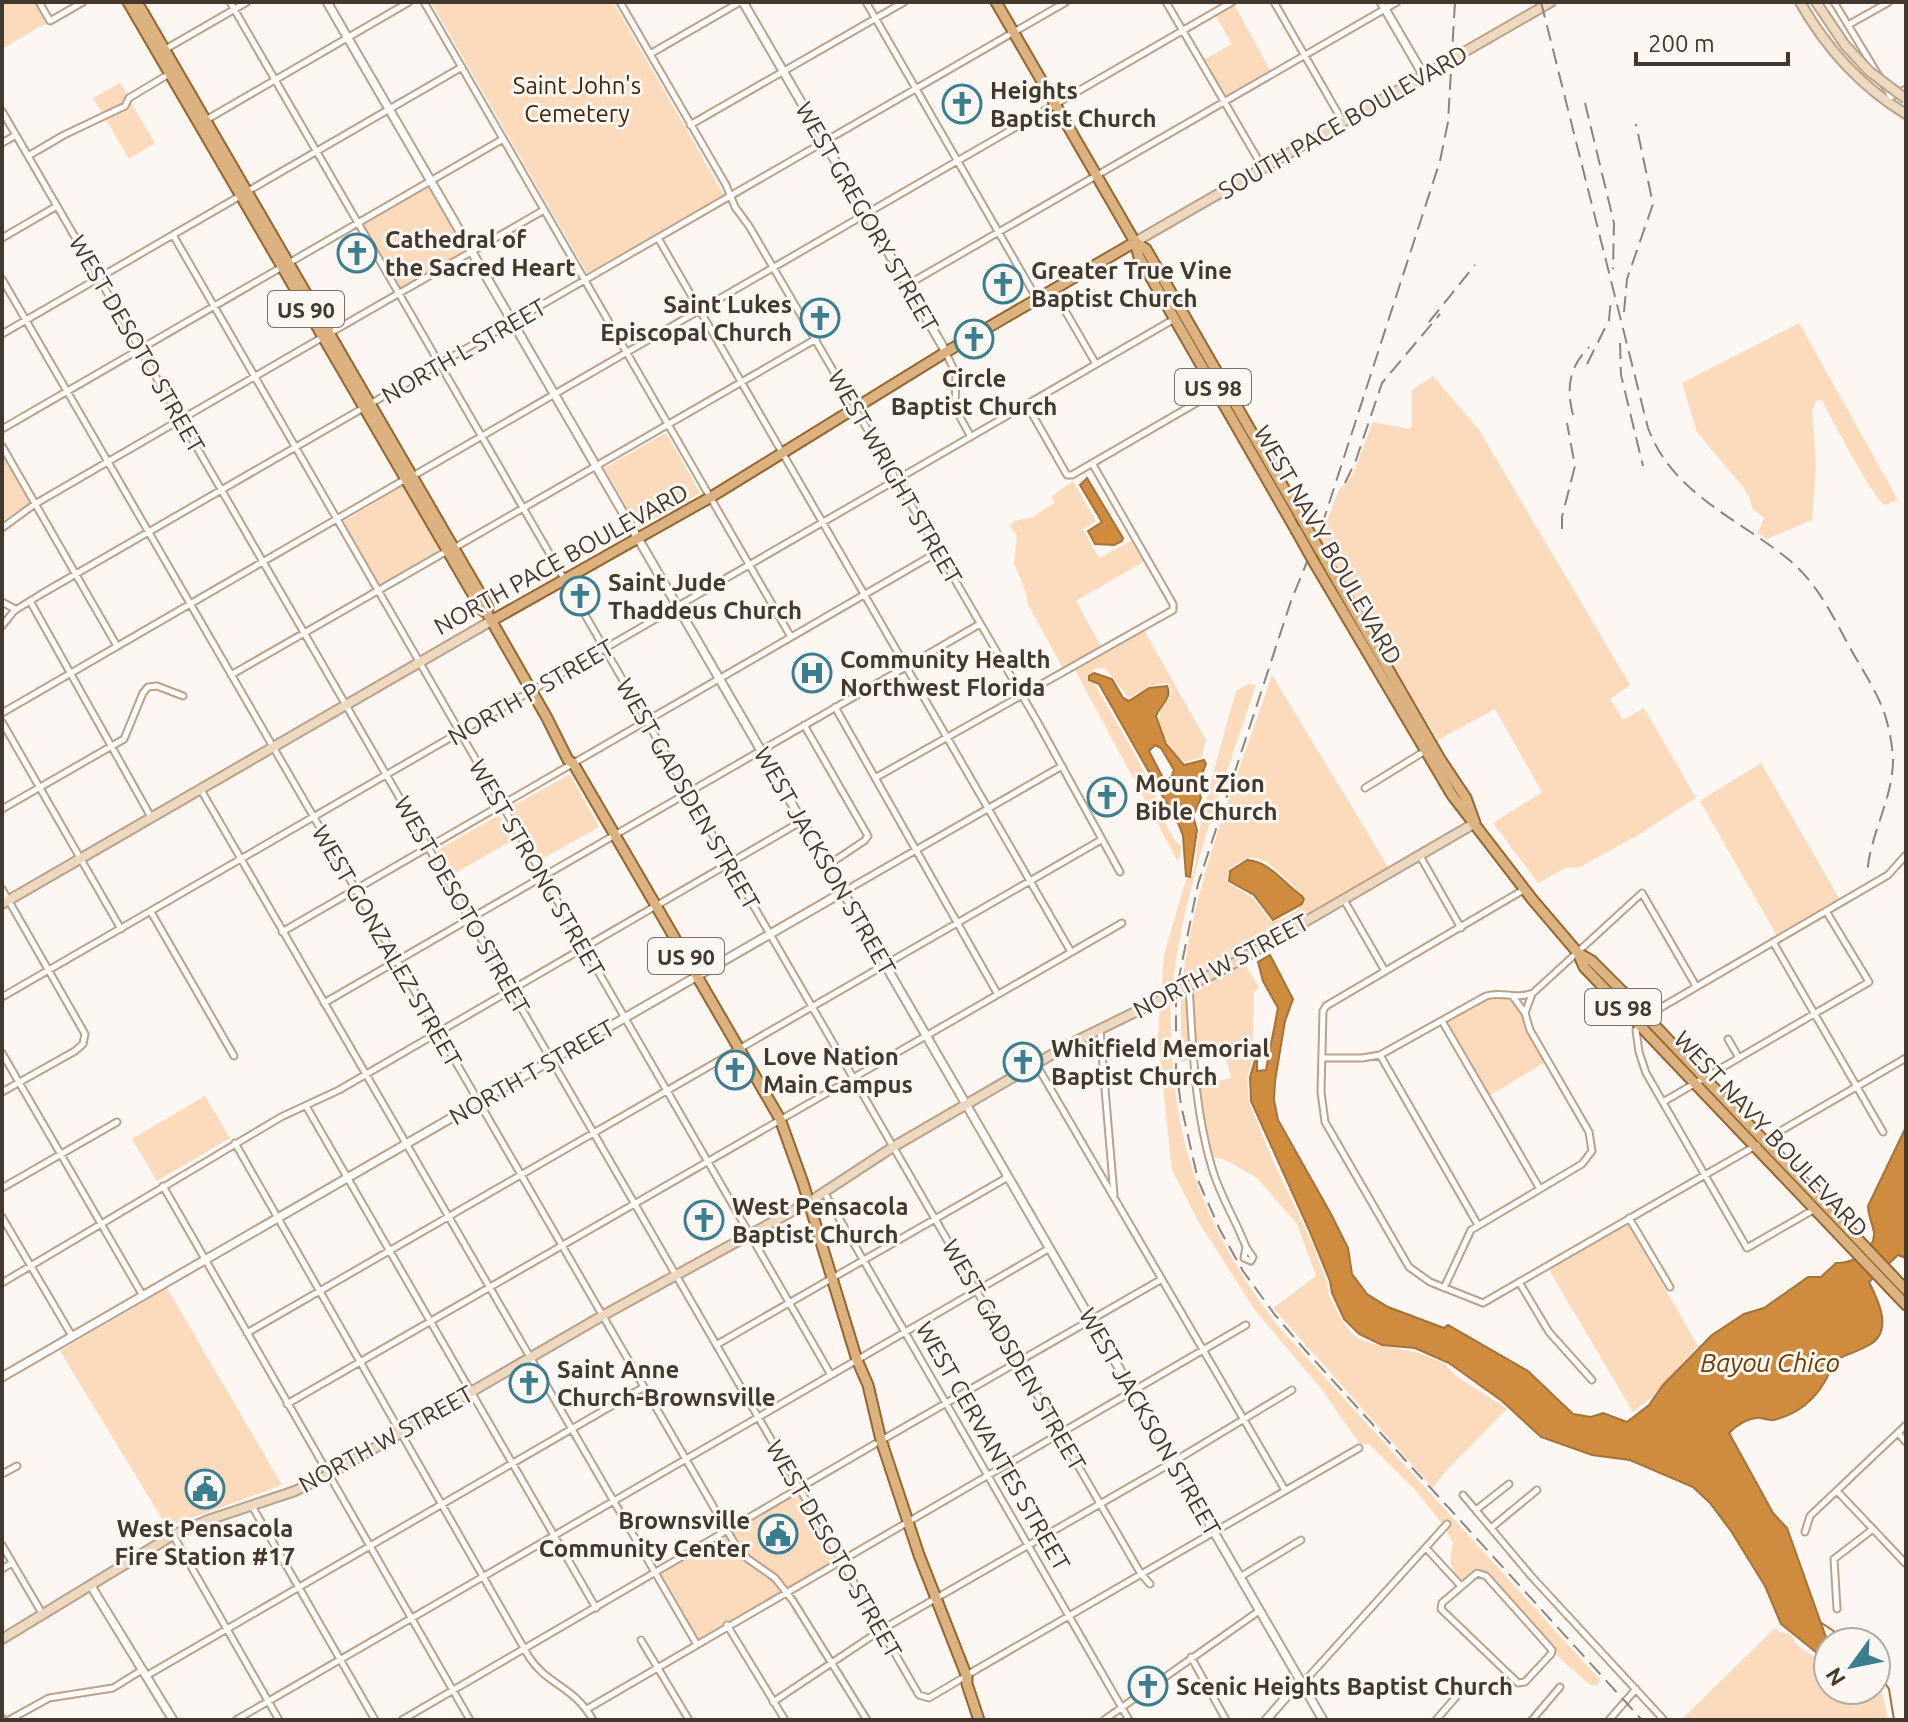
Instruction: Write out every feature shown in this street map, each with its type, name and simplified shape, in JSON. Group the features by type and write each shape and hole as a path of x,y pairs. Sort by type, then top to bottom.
{"main road":[{"name":"US 90","path":"128,2 326,335 547,718 568,760 573,763 780,1119 809,1202 858,1364 862,1387 877,1424 878,1442 979,1720"},
{"name":"US 90","path":"137,2 205,120 243,194"},
{"name":"WEST NAVY BOULEVARD","path":"996,2 1135,242 1146,249 1216,391 1315,564 1428,748 1466,798 1475,823 1578,953 1584,967 1643,1021 1759,1144 1815,1209 1888,1278 1906,1305"},
{"name":"SOUTH PACE BOULEVARD","path":"1135,242 1551,2"},
{"path":"1800,2 1835,55 1867,86 1906,114"},
{"path":"1816,2 1845,45 1869,71 1906,99"},
{"path":"137,18 145,25 159,49 164,50"},
{"path":"170,74 197,106"},
{"name":"NORTH PACE BOULEVARD","path":"5,902 418,662 489,617 711,497 946,352 1135,242"},
{"name":"WEST NAVY BOULEVARD","path":"1179,316 1225,385 1428,748"},
{"name":"NORTH W STREET","path":"2,1639 173,1535 295,1491 328,1475 602,1316 809,1202 893,1147 1036,1064 1229,966 1475,823"},
{"name":"WEST NAVY BOULEVARD","path":"1759,1144 1826,1206 1855,1244"},
{"name":"WEST NAVY BOULEVARD","path":"1888,1278 1906,1290"}],"street":[{"path":"39,2 50,21 83,2"},
{"name":"WEST GADSDEN STREET","path":"230,2 976,1291 1141,1574 1150,1584"},
{"path":"164,50 247,2"},
{"name":"WEST JACKSON STREET","path":"327,2 1323,1720"},
{"path":"205,120 409,2"},
{"path":"424,2 791,637"},
{"name":"WEST WRIGHT STREET","path":"620,2 1021,694 1120,872"},
{"path":"650,54 741,2"},
{"name":"WEST GREGORY STREET","path":"741,2 946,352 956,374 955,408 971,437"},
{"path":"866,2 1038,300"},
{"path":"690,125 904,2"},
{"name":"NORTH L STREET","path":"2,626 16,610 76,574 1066,2"},
{"path":"1166,2 1263,168"},
{"path":"2,713 1232,2"},
{"path":"1274,2 1344,123"},
{"path":"907,285 1305,55 1383,5 1397,2"},
{"path":"1834,2 1891,97 1906,89"},
{"path":"1848,25 1889,2"},
{"path":"1383,5 1424,76"},
{"path":"2,334 462,67"},
{"path":"28,156 125,106 129,98 170,74"},
{"name":"WEST DESOTO STREET","path":"2,111 881,1630 923,1698 965,1680"},
{"path":"2,143 16,135"},
{"path":"2,429 503,139"},
{"path":"2,238 57,206"},
{"path":"2,528 35,504 544,210"},
{"name":"WEST STRONG STREET","path":"173,235 831,1375"},
{"path":"658,238 1070,951"},
{"name":"WEST GONZALEZ STREET","path":"2,279 728,1531 743,1555 775,1578 786,1591 867,1720"},
{"path":"1053,290 1096,364"},
{"name":"NORTH P STREET","path":"2,997 1179,316"},
{"path":"231,675 816,339"},
{"path":"1027,405 1067,475 1237,379"},
{"path":"2,446 117,646"},
{"path":"875,778 1115,644 1173,608 1092,463"},
{"path":"282,932 938,552"},
{"path":"30,601 151,817"},
{"path":"2,602 16,610"},
{"path":"324,1003 980,624"},
{"path":"2,809 126,735 148,687 157,686 183,696"},
{"path":"835,707 997,993"},
{"path":"2,722 121,929"},
{"path":"804,725 868,836 827,865"},
{"path":"1365,788 1428,748"},
{"name":"NORTH T STREET","path":"2,1377 1062,766"},
{"path":"200,789 696,1643"},
{"path":"2,1283 235,1143 365,1074 802,821"},
{"path":"247,1333 1101,840"},
{"path":"1826,1206 1815,1209 1747,1248 1640,1058 1636,1033 1643,1021 1696,986 1888,875 1906,855"},
{"path":"1420,856 1461,928"},
{"path":"2,889 5,902 82,1026 84,1041 75,1051 2,1092"},
{"path":"1525,889 1324,1008 1322,1106 1330,1133 1406,1262 1422,1277 1444,1288 1483,1303 1906,1058"},
{"path":"1525,1013 1533,993 1642,893 1696,986"},
{"path":"1344,900 1386,972"},
{"path":"1663,1102 1869,982 1826,911"},
{"path":"151,912 234,1056"},
{"path":"287,1404 1122,923"},
{"path":"1773,942 1883,1132"},
{"path":"1189,986 1194,1079 1204,1139 1218,1187 1246,1247"},
{"path":"1322,1058 1380,1055 1486,996 1496,993 1513,998 1533,993"},
{"path":"1444,1288 1466,1237 1478,1225 1582,1164 1592,1151 1589,1132 1530,1030 1525,1013 1513,998"},
{"path":"1442,1021 1540,1189"},
{"path":"1100,1029 1114,1196"},
{"path":"1728,1039 1739,1058"},
{"path":"2,1053 143,1296"},
{"path":"1380,1055 1478,1225"},
{"path":"1036,1064 1285,1490"},
{"path":"306,1106 596,1608"},
{"path":"2,1188 117,1122"},
{"path":"235,1143 524,1649 540,1672 570,1691 593,1720"},
{"path":"716,1345 1008,1177"},
{"path":"163,1186 470,1720"},
{"name":"WEST CERVANTES STREET","path":"824,1191 1129,1720"},
{"path":"2,1217 72,1336"},
{"path":"1629,1218 1670,1287"},
{"path":"236,1720 831,1375 858,1364 1050,1248"},
{"path":"402,1720 1162,1279"},
{"path":"1519,1282 1549,1332 1592,1380"},
{"path":"587,1709 985,1474 1246,1325"},
{"path":"5,1719 49,1698 113,1688 227,1630 644,1387"},
{"path":"773,1702 881,1630 1292,1390"},
{"path":"1805,1532 1810,1516 1906,1425"},
{"path":"1898,1433 1906,1442"},
{"path":"965,1680 1359,1448"},
{"path":"2,1474 17,1466"},
{"path":"1476,1510 1509,1484"},
{"path":"1491,1528 1537,1490"},
{"path":"1837,1491 1906,1564"},
{"path":"1463,1495 1532,1577 1664,1720"},
{"path":"252,1506 375,1720"},
{"path":"1266,1720 1447,1524"},
{"path":"1837,1609 1834,1559 1873,1529"},
{"path":"173,1535 279,1720"},
{"path":"1240,1577 1301,1540"},
{"path":"2,1545 43,1615"},
{"path":"1426,1548 1460,1585"},
{"path":"2,1569 12,1563"},
{"path":"1474,1574 1486,1576 1550,1648 1551,1654 1528,1681 1518,1683 1443,1611 1442,1603 1460,1585 1474,1574"},
{"path":"91,1586 173,1720"},
{"path":"1104,1720 1259,1611"},
{"path":"727,1625 785,1720"},
{"path":"641,1640 689,1720"},
{"path":"1191,1657 1226,1720"},
{"path":"1532,1720 1560,1687"},
{"path":"1609,1720 1636,1689"},
{"path":"1436,1720 1456,1697"}],"green space":[{"path":"2,2 35,2 48,22 2,49"},
{"name":"Saint John's Cemetery","path":"431,2 613,2 724,195 587,273"},
{"path":"1234,4 1271,72 1225,99 1203,60 1232,44 1215,15"},
{"path":"120,83 128,96 123,104 102,113 93,98"},
{"path":"131,103 155,143 129,159 105,118 126,109"},
{"path":"429,185 468,251 400,290 362,224"},
{"path":"1799,323 1898,500 1885,505 1879,499 1852,457 1822,400 1816,401 1812,410 1816,464 1812,520 1767,539 1758,533 1764,518 1752,508 1743,487 1697,432 1682,383"},
{"path":"1433,376 1479,430 1630,685 1610,699 1623,720 1644,708 1696,798 1580,867 1565,868 1538,883 1493,823 1542,792 1495,709 1438,740 1319,541 1339,490 1352,476 1373,422 1409,429 1412,426 1412,390"},
{"path":"666,433 700,493 639,528 604,468"},
{"path":"2,455 31,502 2,522"},
{"path":"1073,481 1096,521 1083,529 1099,558 1133,540 1145,561 1076,601 1102,648 1063,668 1028,605 1014,563 1017,536 1010,526 1014,521 1033,517 1054,503 1052,496"},
{"path":"404,485 443,550 377,586 341,523"},
{"path":"1144,630 1206,740 1201,758 1185,762 1175,753 1162,732 1161,709 1172,690 1168,683 1149,686 1129,698 1105,668 1094,669 1087,680 1095,685 1151,787 1170,833 1182,846 1178,862 1074,668"},
{"path":"1272,675 1390,870 1228,964 1182,986 1196,908 1207,869","holes":["1246,858 1269,864 1304,897 1304,904 1286,917 1271,921 1252,897 1227,882 1228,870"]},
{"path":"1248,684 1256,685 1195,875 1177,952 1172,991 1161,996 1164,955 1186,879 1192,877 1194,872 1203,815 1226,726 1236,691"},
{"path":"1761,763 1840,900 1777,936 1700,801"},
{"path":"570,774 599,827 540,860 509,808"},
{"path":"499,815 513,840 452,875 437,850"},
{"path":"1243,961 1259,987 1254,992 1252,1062 1247,1078 1249,1102 1310,1238 1329,1295 1342,1320 1353,1335 1366,1342 1419,1353 1444,1363 1456,1376 1507,1409 1433,1488 1273,1308 1316,1276 1297,1224 1257,1178 1211,1156 1198,1089 1231,1077 1225,1054 1195,1059 1192,988"},
{"path":"1186,990 1189,1060 1181,1062 1181,992"},
{"path":"1501,996 1516,1006 1545,1062 1489,1096 1446,1022 1487,998"},
{"path":"1171,997 1171,1045 1182,1131 1208,1210 1249,1286 1277,1325 1600,1680 1597,1685 1590,1685 1554,1653 1550,1643 1489,1574 1476,1567 1461,1581 1451,1564 1453,1543 1446,1530 1451,1523 1447,1520 1443,1525 1418,1493 1369,1444 1360,1444 1322,1390 1255,1310 1198,1221 1172,1170 1158,1037 1160,1002"},
{"path":"205,1096 230,1138 157,1181 132,1139"},
{"path":"1627,1223 1698,1346 1652,1397 1633,1412 1548,1268"},
{"path":"167,1288 282,1485 167,1527 60,1351"},
{"path":"799,1493 837,1559 787,1588 737,1541 732,1532"},
{"path":"726,1535 738,1552 782,1591 697,1640 659,1574"},
{"path":"1775,1628 1788,1633 1812,1655 1812,1706 1885,1706 1888,1720 1681,1720"}],"water":[{"path":"1087,478 1123,538 1114,545 1095,544 1088,531 1102,522 1080,485"},
{"path":"1094,673 1112,679 1123,698 1129,701 1149,688 1167,686 1167,698 1156,716 1166,744 1184,765 1204,760 1206,764 1197,786 1201,798 1193,816 1197,830 1190,877 1186,876 1183,836 1179,825 1099,684 1089,680","holes":["1155,745 1161,748 1174,770 1171,778 1163,778 1149,751"]},
{"path":"1247,860 1263,865 1276,874 1302,896 1302,904 1273,920 1254,895 1229,881 1230,871"},
{"name":"Bayou Chico","path":"1270,955 1293,999 1285,1021 1275,1081 1274,1100 1278,1120 1348,1248 1352,1274 1367,1294 1388,1307 1444,1328 1448,1325 1528,1371 1573,1414 1591,1417 1603,1413 1627,1422 1649,1405 1663,1385 1712,1335 1744,1314 1764,1308 1808,1277 1821,1277 1836,1263 1855,1259 1866,1251 1874,1233 1868,1206 1906,1127 1906,1258 1898,1255 1869,1282 1882,1315 1881,1332 1877,1339 1834,1361 1819,1391 1795,1412 1774,1420 1749,1420 1729,1433 1773,1513 1787,1528 1822,1626 1812,1626 1812,1649 1781,1624 1765,1586 1731,1531 1710,1503 1693,1487 1630,1460 1592,1455 1541,1437 1502,1401 1449,1363 1415,1348 1382,1345 1359,1334 1344,1319 1310,1232 1251,1101 1250,1077 1257,1053 1257,1071 1266,1070 1278,1008 1263,981 1258,962"}],"waterway":[{"path":"1820,1622 1826,1626"},
{"path":"1892,1706 1894,1720"}],"railway":[{"path":"1455,2 1448,122 1440,161 1322,525 1291,601 1198,884 1176,992 1176,1068 1198,1180 1220,1230 1243,1271 1305,1350 1642,1720"},
{"path":"1541,2 1648,428 1659,451 1689,487 1788,559 1809,580 1833,616 1882,707 1891,741 1892,772 1867,876"},
{"path":"1585,103 1614,223 1613,269"},
{"path":"1624,312 1627,279 1653,204 1636,124"},
{"path":"1429,322 1475,265"},
{"path":"1587,364 1609,320 1611,299"},
{"path":"1345,483 1382,383 1440,314"},
{"path":"1620,343 1621,375 1643,466"},
{"path":"1573,415 1571,378 1577,362 1589,347"},
{"path":"1562,529 1562,517 1575,466 1567,423"}],"place":[{"name":"Heights Baptist Church","path":"962,104"},
{"name":"Cathedral of the Sacred Heart","path":"357,253"},
{"name":"Greater True Vine Baptist Church","path":"1003,284"},
{"name":"Saint Lukes Episcopal Church","path":"820,318"},
{"name":"Circle Baptist Church","path":"974,339"},
{"name":"Saint Jude Thaddeus Church","path":"580,596"},
{"name":"Community Health Northwest Florida","path":"812,673"},
{"name":"Mount Zion Bible Church","path":"1107,797"},
{"name":"Whitfield Memorial Baptist Church","path":"1023,1062"},
{"name":"Love Nation Main Campus","path":"735,1070"},
{"name":"West Pensacola Baptist Church","path":"704,1220"},
{"name":"Saint Anne Church-Brownsville","path":"529,1383"},
{"name":"West Pensacola Fire Station #17","path":"205,1489"},
{"name":"Brownsville Community Center","path":"778,1534"},
{"name":"Scenic Heights Baptist Church","path":"1148,1686"}]}
